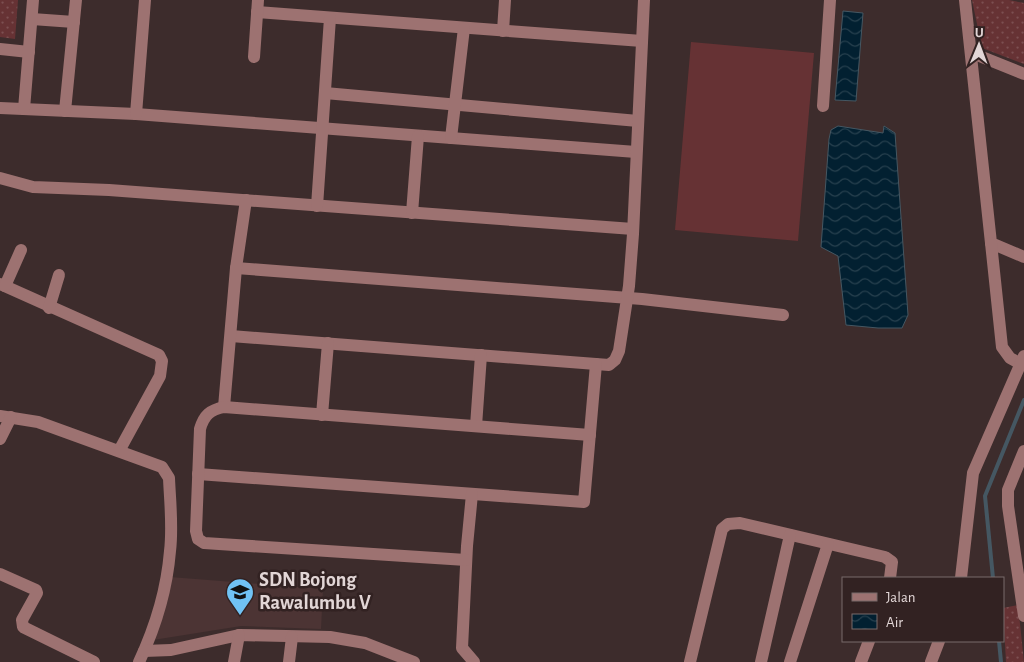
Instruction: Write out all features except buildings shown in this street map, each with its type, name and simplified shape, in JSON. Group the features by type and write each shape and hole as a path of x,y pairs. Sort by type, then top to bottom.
{"street":[{"path":"24,109 33,0"},
{"path":"65,111 76,0"},
{"path":"136,114 145,0"},
{"path":"503,31 505,0"},
{"path":"231,336 609,365 615,360 620,351 627,298 633,229 644,0"},
{"path":"823,106 830,0"},
{"path":"961,577 973,473 1022,366 1010,358 1002,347 965,0"},
{"path":"254,57 257,6 330,18 642,41"},
{"path":"317,206 330,18"},
{"path":"32,19 74,22"},
{"path":"451,138 464,28"},
{"path":"0,49 29,52"},
{"path":"972,54 1024,74"},
{"path":"325,93 638,121"},
{"path":"0,108 136,114 636,152"},
{"path":"412,213 418,136"},
{"path":"0,178 33,187 109,190 633,229"},
{"path":"224,407 236,268 246,200"},
{"path":"991,244 1024,257"},
{"path":"21,250 2,285 49,308 159,355 162,361 160,376 119,452"},
{"path":"236,268 627,298 783,315"},
{"path":"49,308 58,275"},
{"path":"322,415 328,343"},
{"path":"476,426 481,355"},
{"path":"198,474 584,502 596,364"},
{"path":"466,560 204,543 198,538 196,531 200,429 203,418 212,409 224,407 590,435"},
{"path":"0,439 5,416 38,422 162,467 169,478 171,549 168,569 142,657"},
{"path":"1024,451 1008,490 1008,506 1024,616"},
{"path":"472,494 466,560 462,648 474,662"},
{"path":"690,662 722,529 728,524 740,523 885,557 892,562 890,577"},
{"path":"761,662 790,535"},
{"path":"790,662 828,544"},
{"path":"0,574 36,590 37,594 22,620 22,627 94,662"},
{"path":"142,657 239,635 330,637 365,643 414,662"},
{"path":"234,662 239,635"},
{"path":"289,662 292,637"},
{"path":"862,662 869,642"},
{"path":"931,662 939,642"}],"shaded area":[{"path":"0,0 18,0 15,39 0,37"},
{"path":"972,0 1009,0 1024,3 1024,64 982,48"},
{"path":"691,42 814,53 798,241 675,230"},
{"name":"SDN Bojong Rawalumbu V","path":"170,577 323,589 321,629 241,626 153,640"},
{"path":"1018,605 1024,662 1006,662 1004,608"}],"water":[{"path":"843,11 863,13 856,101 835,100"},
{"path":"838,126 883,133 884,126 895,133 908,315 902,328 846,325 838,256 821,247 829,139 831,130"}],"waterway":[{"path":"993,577 985,496 1024,400"},
{"path":"999,642 1001,662"}],"place":[{"name":"SDN Bojong Rawalumbu V","path":"240,616"}]}
